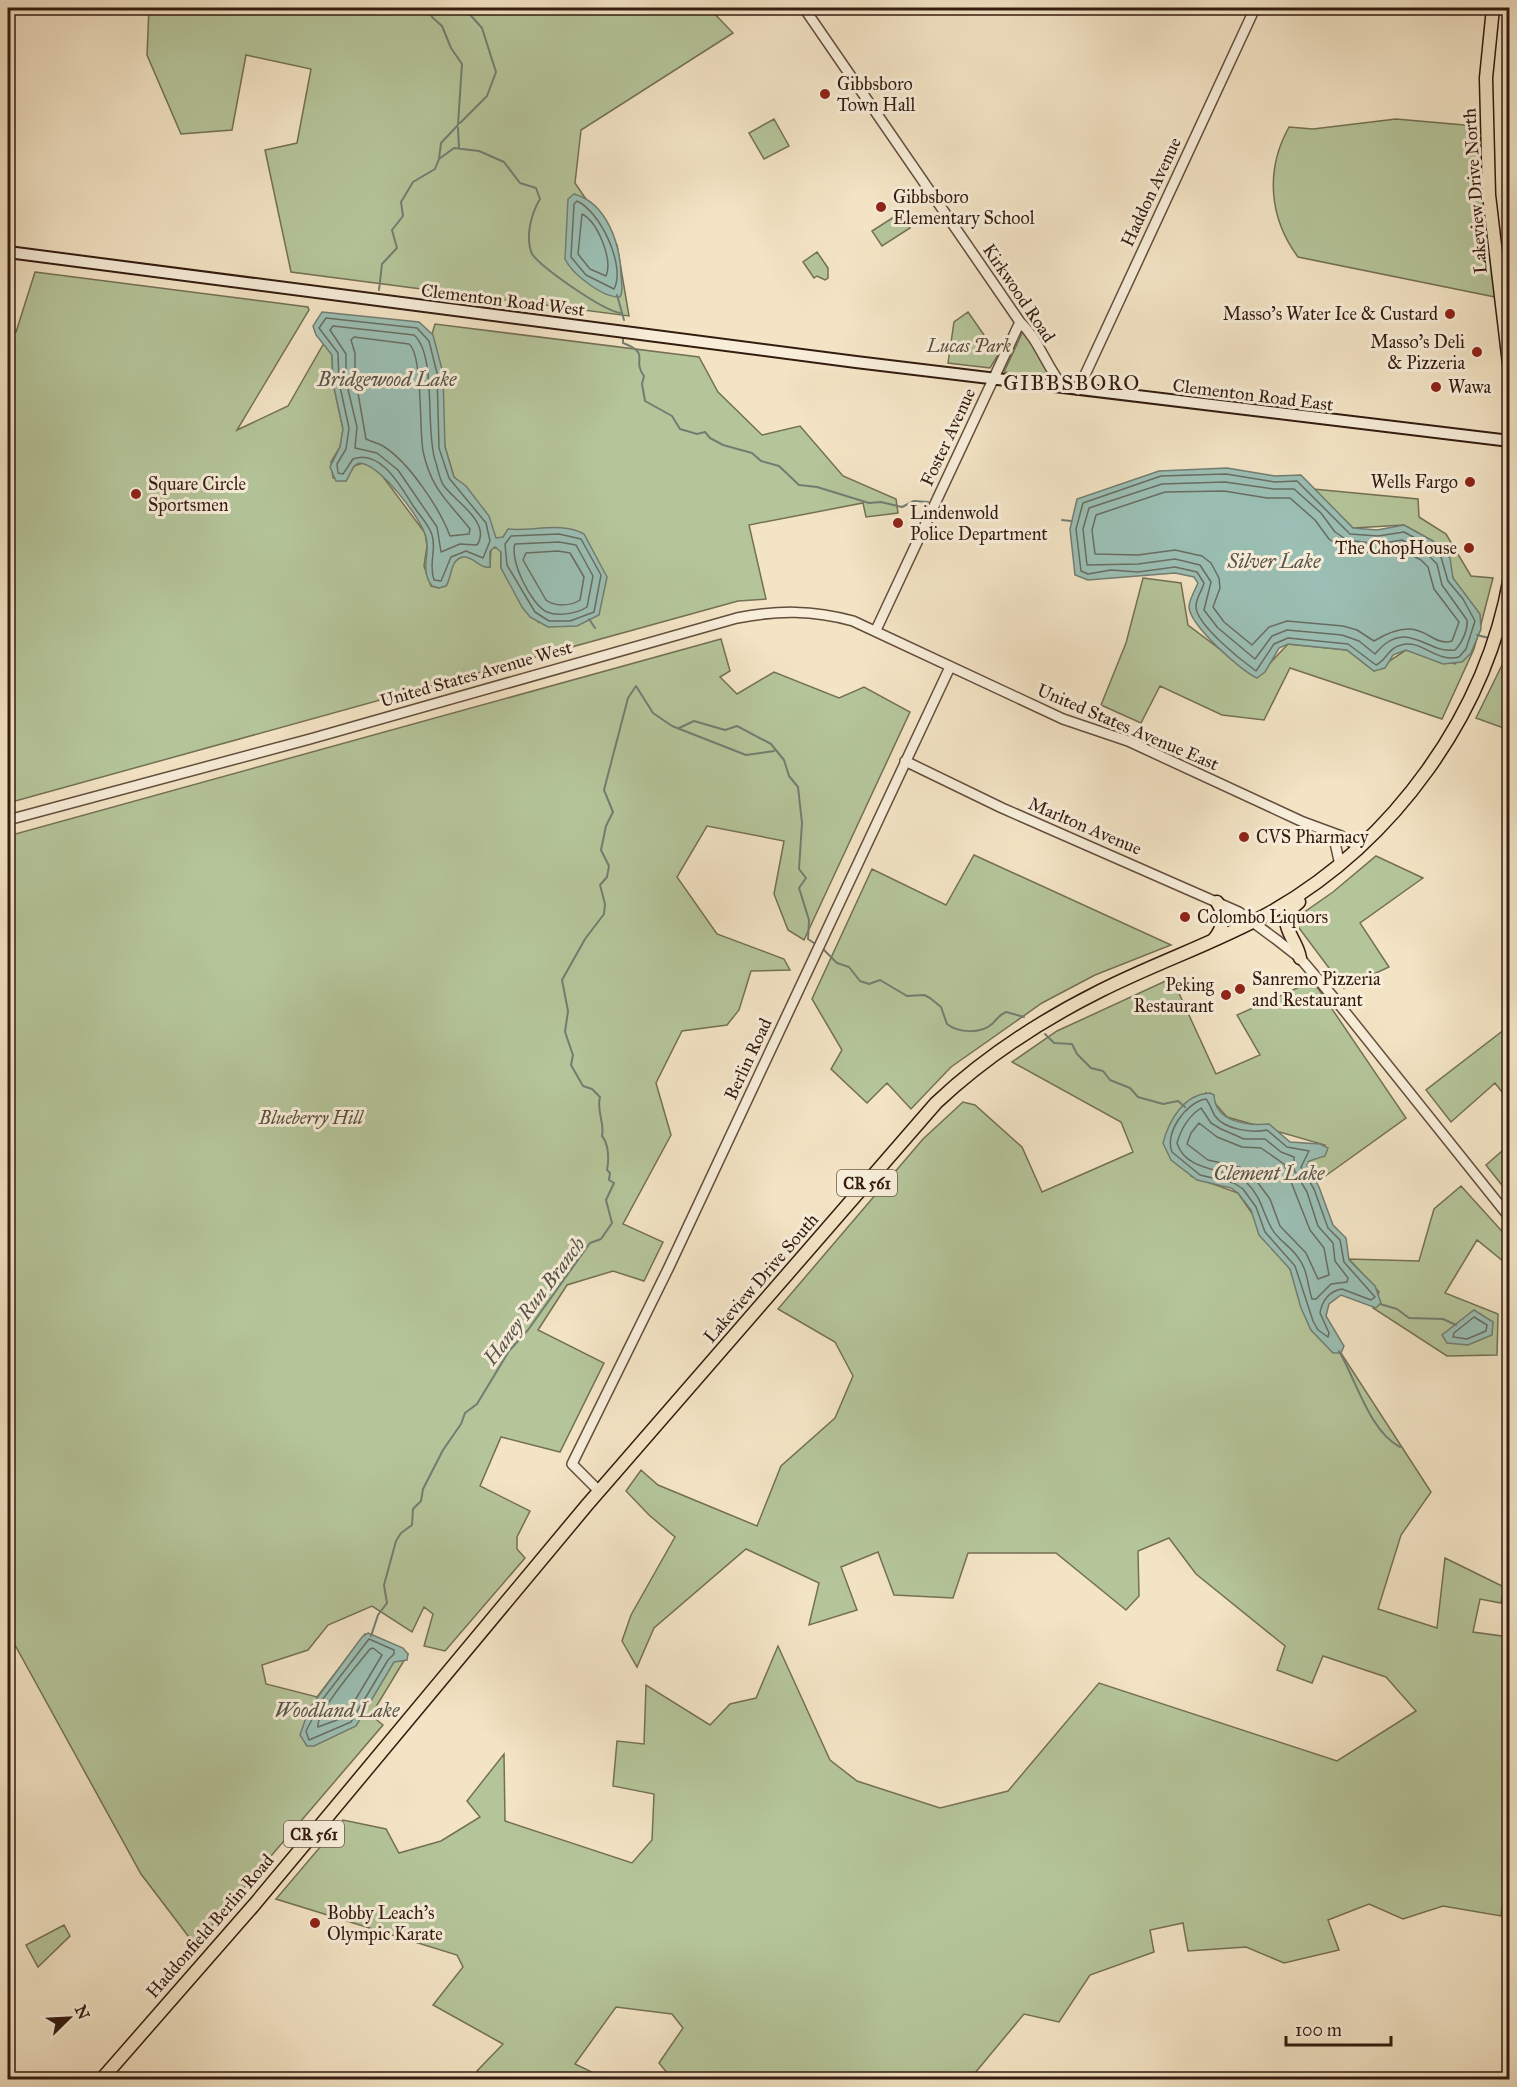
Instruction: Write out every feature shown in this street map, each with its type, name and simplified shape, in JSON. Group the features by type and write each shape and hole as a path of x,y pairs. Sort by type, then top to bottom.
{"main road":[{"name":"Lakeview Drive North","path":"1493,8 1486,78 1489,195 1509,372"},
{"name":"Clementon Road West","path":"8,252 994,379"},
{"name":"Clementon Road East","path":"994,379 1509,441"},
{"name":"Lakeview Drive South","path":"599,1491 917,1124 967,1075 1030,1029 1063,1010 1251,922 1313,886 1340,865 1390,817 1419,782 1458,722 1501,620 1509,577"},
{"path":"1300,958 1289,935 1287,915 1313,886"},
{"path":"1213,940 1221,929 1223,917 1217,902"},
{"name":"Haddonfield Berlin Road","path":"101,2079 262,1896 599,1491"}],"street":[{"name":"Kirkwood Road","path":"804,8 1027,329 1050,372 1064,388"},
{"name":"Haddon Avenue","path":"1078,390 1255,8"},
{"name":"Foster Avenue","path":"876,630 1020,322"},
{"name":"United States Avenue West","path":"8,820 310,739 765,612 810,611 853,621 950,667"},
{"name":"United States Avenue East","path":"950,667 1063,719 1128,741 1359,847"},
{"name":"Berlin Road","path":"599,1491 573,1464 669,1267 950,667"},
{"name":"Marlton Avenue","path":"905,761 1002,808 1239,912 1300,958 1509,1218"},
{"path":"1333,834 1340,865"}],"green space":[{"path":"149,8 709,8 733,33 581,130 575,183 617,245 629,316 291,272 265,150 297,143 311,69 246,55 232,130 181,134 147,55"},
{"path":"774,119 789,146 764,159 749,133"},
{"path":"1396,119 1487,127 1500,298 1298,257 1288,242 1276,210 1274,177 1281,143 1289,127 1313,129"},
{"path":"900,213 910,228 882,246 872,231"},
{"path":"817,252 828,268 828,278 825,280 817,276 814,278 803,262"},
{"path":"35,272 308,307 309,310 237,430 288,406 324,343 332,355 333,383 343,429 340,447 331,462 333,478 346,481 354,466 363,463 378,470 425,533 427,546 424,566 431,586 439,588 454,563 463,557 490,567 491,549 498,547 501,552 501,568 539,623 499,539 495,537 454,477 445,447 432,334 435,324 699,357 718,392 762,435 800,426 843,476 896,499 898,513 866,517 863,503 749,525 766,599 738,601 8,803 8,330 16,332"},
{"name":"Lucas Park","path":"968,312 998,355 990,368 948,363 954,322"},
{"path":"1024,329 1050,377 1049,379 1004,372"},
{"path":"1313,489 1418,499 1419,517 1446,534 1471,576 1493,578 1480,628 1433,541 1404,525 1353,528"},
{"path":"1143,578 1181,583 1188,625 1257,677 1288,644 1347,650 1374,671 1406,650 1455,664 1479,631 1474,649 1442,719 1290,668 1264,720 1222,715 1160,686 1141,723 1101,705 1126,643"},
{"name":"Blueberry Hill","path":"721,639 730,671 720,677 737,694 774,672 839,698 864,687 910,712 804,940 788,930 774,894 784,841 707,826 677,877 717,934 784,959 790,970 751,971 739,1010 727,1025 682,1031 656,1083 671,1135 623,1224 663,1242 644,1281 613,1271 567,1285 538,1330 604,1363 560,1452 501,1437 480,1486 530,1511 517,1537 517,1549 525,1558 445,1651 424,1646 433,1614 424,1607 412,1632 372,1606 328,1625 308,1650 262,1665 266,1684 317,1697 365,1634 408,1654 371,1715 383,1725 195,1945 141,1874 10,1636 8,1637 8,836"},
{"path":"1509,642 1509,730 1476,718 1504,661"},
{"path":"974,855 1171,945 1095,975 1042,1003 951,1067 911,1109 887,1083 867,1103 831,1069 842,1050 812,999 872,869 946,905"},
{"path":"1376,856 1423,878 1360,923 1389,967 1344,988 1293,920 1333,892"},
{"path":"1172,978 1216,1074 1260,1055 1237,1015 1313,981 1406,1118 1317,1182 1307,1163 1325,1145 1227,1117 1206,1093 1191,1176 1238,1193 1290,1269 1311,1330 1341,1353 1431,1492 1401,1535 1378,1609 1437,1628 1445,1558 1504,1587 1501,1603 1480,1599 1473,1632 1509,1637 1510,1892 1504,1892 1501,1916 1443,1906 1403,1919 1369,1904 1328,1920 1339,1950 1284,1963 1246,1947 1188,1951 1183,1923 1150,1930 1154,1952 1090,1975 1059,2022 1024,2014 970,2079 672,2079 659,2063 683,2028 672,2014 616,2007 575,2064 606,2079 488,2080 477,2071 503,2044 433,2005 463,1967 457,1955 276,1899 343,1820 386,1829 399,1853 441,1841 480,1817 467,1801 504,1754 505,1821 632,1863 652,1840 654,1794 613,1786 617,1741 644,1744 646,1685 710,1725 730,1704 756,1698 778,1646 830,1760 857,1781 940,1808 1008,1791 1099,1683 1337,1761 1416,1711 1386,1677 1323,1656 1312,1683 1277,1670 1285,1646 1196,1574 1169,1538 1138,1551 1139,1596 1126,1610 1056,1553 968,1553 953,1598 894,1595 878,1552 841,1567 857,1610 809,1625 819,1583 746,1549 654,1628 637,1667 622,1641 631,1615 675,1537 626,1491 641,1470 658,1485 757,1526 781,1466 835,1418 853,1376 835,1342 778,1309 923,1139 963,1102 975,1105 1022,1147 1042,1192 1133,1152 1121,1122 1012,1062 1057,1031"},
{"path":"1509,1026 1509,1101 1495,1083 1451,1122 1426,1090"},
{"path":"1509,1145 1509,1194 1486,1165"},
{"path":"1461,1186 1509,1239 1509,1266 1477,1240 1445,1293 1498,1314 1497,1355 1447,1356 1373,1308 1379,1292 1349,1259 1419,1261 1434,1209"},
{"path":"64,1925 70,1936 38,1967 26,1945"}],"water":[{"path":"574,194 595,206 610,226 620,262 622,289 620,297 605,294 589,284 574,271 565,259 568,199"},
{"name":"Bridgewood Lake","path":"322,312 419,322 433,335 443,373 445,447 454,477 466,486 489,516 496,538 503,537 508,529 557,527 584,534 607,577 599,615 577,626 548,627 530,617 501,568 501,552 495,547 490,551 490,567 483,566 467,557 459,558 453,565 446,586 439,588 432,586 426,574 427,543 423,528 388,481 367,465 359,463 354,466 346,481 336,481 330,467 340,447 343,429 333,383 332,355 316,335 313,326"},
{"name":"Silver Lake","path":"1227,468 1275,476 1301,475 1353,528 1377,530 1404,525 1433,541 1450,558 1453,578 1480,614 1481,629 1471,653 1462,662 1443,664 1406,650 1393,655 1385,668 1374,671 1347,650 1288,644 1279,648 1265,672 1257,678 1228,657 1197,624 1189,606 1198,583 1194,577 1175,573 1088,580 1075,575 1070,529 1077,499 1159,471"},
{"name":"Clement Lake","path":"1201,1094 1214,1095 1216,1104 1226,1117 1242,1123 1269,1124 1290,1142 1320,1144 1328,1148 1325,1156 1309,1161 1307,1165 1319,1187 1333,1225 1346,1238 1349,1260 1375,1286 1381,1303 1376,1308 1341,1295 1329,1304 1326,1316 1344,1346 1341,1353 1333,1353 1311,1330 1301,1308 1290,1269 1259,1235 1251,1210 1238,1193 1231,1188 1197,1180 1171,1160 1163,1143 1174,1117 1185,1103"},
{"path":"1474,1310 1493,1322 1492,1335 1468,1345 1447,1343 1442,1335"},
{"name":"Woodland Lake","path":"368,1633 403,1648 408,1654 407,1660 394,1662 356,1726 314,1746 307,1746 300,1735 309,1709 362,1637"}],"waterway":[{"path":"379,290 382,264 397,248 392,230 403,216 401,202 413,182 435,169 441,143 458,125 462,64 451,48 442,26 432,17 428,8"},
{"path":"460,123 487,96 496,72 482,28 464,8"},
{"path":"458,128 459,148"},
{"path":"439,159 454,148 479,151 504,162 520,183 536,188 540,199 530,226 529,240 532,254 574,288 601,305 621,313"},
{"path":"617,295 624,320"},
{"path":"623,337 623,343 637,350 639,354 639,365 644,376 642,384 645,401 672,416 680,429 697,434 705,432 710,438 723,445 752,453 761,461 779,466 799,485 817,487 869,503 881,502 902,507 914,501 928,502"},
{"path":"1062,520 1071,521"},
{"path":"589,619 595,628"},
{"path":"1477,635 1489,638"},
{"path":"1498,640 1510,643"},
{"name":"Haney Run Branch","path":"371,1636 378,1615 387,1603 384,1585 396,1541 401,1533 412,1525 413,1509 421,1501 423,1489 443,1450 461,1424 465,1413 477,1404 509,1351 528,1330 590,1243 601,1239 612,1223 606,1200 614,1183 609,1180 610,1173 607,1170 608,1152 602,1136 600,1097 592,1089 583,1086 571,1065 573,1055 565,1032 568,1011 562,980 585,939 604,914 605,904 600,885 607,877 609,866 601,850 606,826 613,812 604,790 628,698 636,686 653,713 672,726 746,755 774,751"},
{"path":"679,728 694,721 725,730 737,726 771,744 784,760 789,776 798,787 802,823 799,869 806,878 799,888 809,920 808,939 817,945"},
{"path":"822,948 837,963 849,967 860,981 869,984 880,980 907,996 924,995 930,998 941,1007 947,1024 957,1029 970,1031 982,1029 1006,1012 1024,1017"},
{"path":"1045,1034 1054,1043 1072,1044 1077,1054 1091,1068 1103,1071 1110,1080 1130,1088 1138,1097 1163,1104 1178,1101 1185,1107"},
{"path":"1380,1304 1397,1309 1409,1318 1443,1319 1456,1325"},
{"path":"1339,1351 1372,1418 1389,1440 1400,1447"}],"place":[{"name":"Gibbsboro Town Hall","path":"825,94"},
{"name":"Gibbsboro Elementary School","path":"881,207"},
{"name":"Masso's Water Ice & Custard","path":"1450,314"},
{"name":"Masso's Deli & Pizzeria","path":"1477,352"},
{"name":"Wawa","path":"1436,387"},
{"name":"Wells Fargo","path":"1470,482"},
{"name":"Square Circle Sportsmen","path":"136,494"},
{"name":"Lindenwold Police Department","path":"898,523"},
{"name":"The ChopHouse","path":"1469,548"},
{"name":"CVS Pharmacy","path":"1244,837"},
{"name":"Colombo Liquors","path":"1185,917"},
{"name":"Sanremo Pizzeria and Restaurant","path":"1240,989"},
{"name":"Peking Restaurant","path":"1226,995"},
{"name":"Bobby Leach's Olympic Karate","path":"315,1923"}],"district":[{"name":"GIBBSBORO","path":"1072,383"}]}
